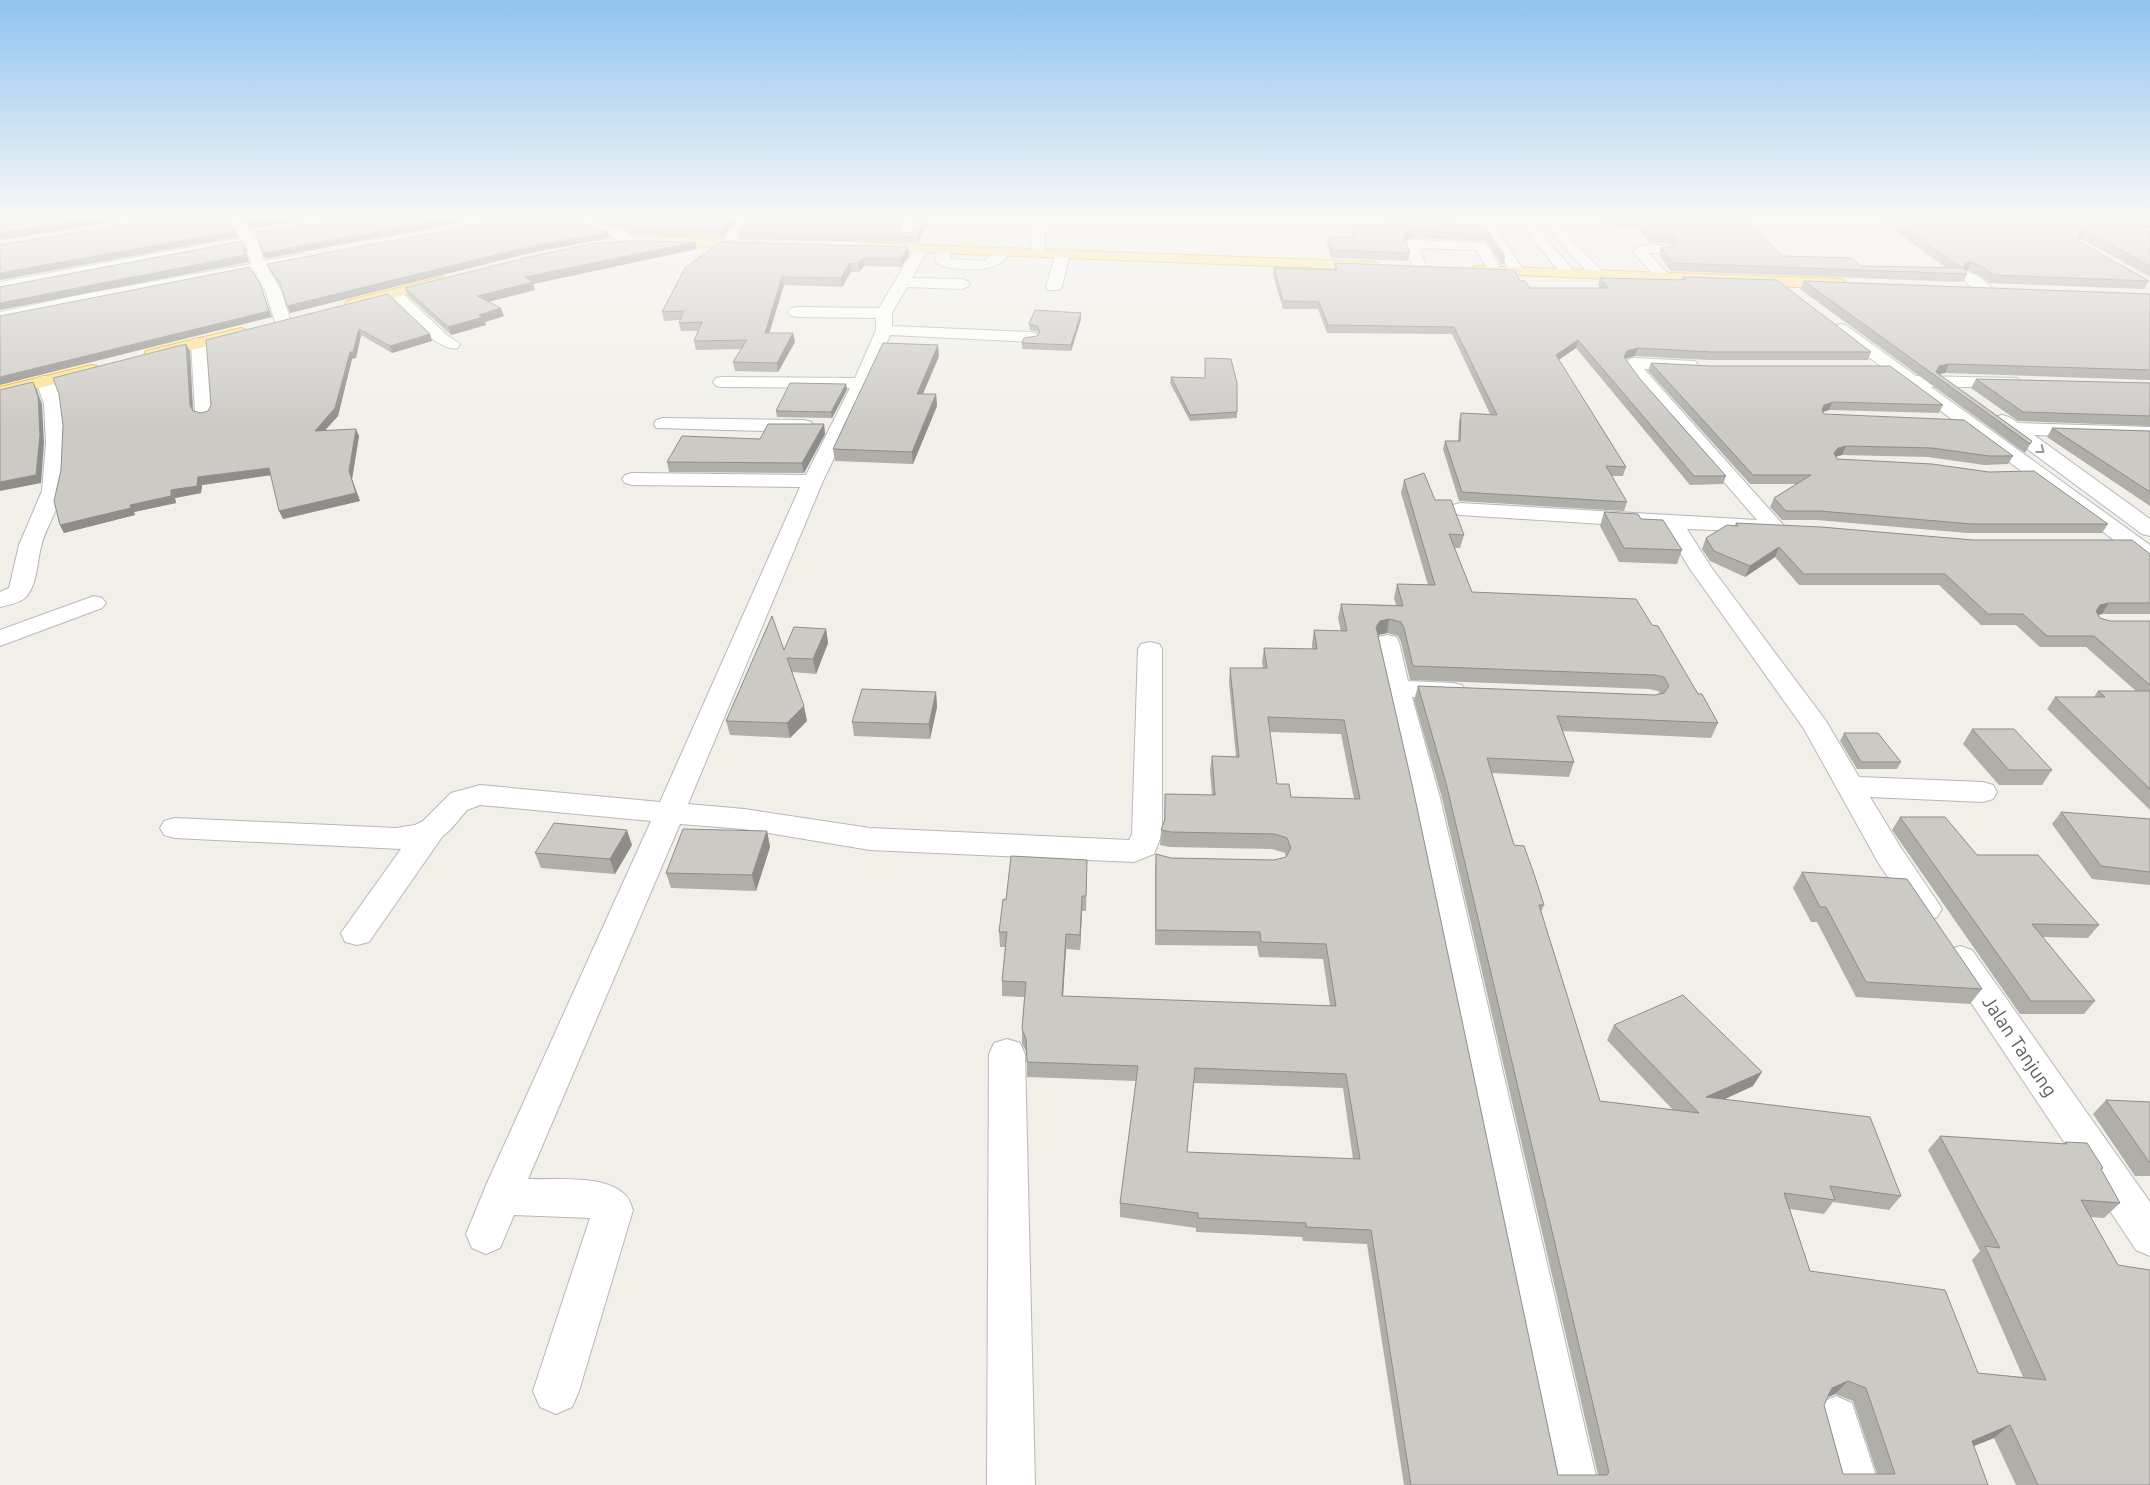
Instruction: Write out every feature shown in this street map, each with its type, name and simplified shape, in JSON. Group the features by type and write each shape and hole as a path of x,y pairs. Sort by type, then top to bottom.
{"highway":[{"path":"339,308 413,289"},
{"path":"141,357 302,317"},
{"path":"0,392 103,367"}],"street":[{"path":"84,299 87,294 85,289"},
{"path":"0,317 135,289"},
{"path":"273,289 283,322"},
{"path":"486,1234 813,481 861,383 899,289"},
{"path":"1788,289 1802,300"},
{"path":"395,294 441,338 452,344"},
{"path":"796,312 1031,336"},
{"path":"1826,318 2150,556"},
{"path":"198,343 204,412"},
{"path":"1460,510 1783,528 1645,382 1632,364 1708,367"},
{"path":"1861,367 1891,367"},
{"path":"1910,381 1945,380 2033,383"},
{"path":"1945,380 2150,529"},
{"path":"0,600 16,594 20,589 30,545 52,491 56,443 53,404 45,381"},
{"path":"722,382 861,383"},
{"path":"1936,421 1966,421"},
{"path":"664,424 840,426"},
{"path":"2013,429 2150,433"},
{"path":"2001,472 2034,472"},
{"path":"632,479 813,481"},
{"path":"2118,507 2150,507"},
{"name":"Jalan Tanjung","path":"1673,522 1701,569 1816,728 1890,856 2150,1236"},
{"path":"2093,542 2132,542"},
{"path":"0,639 94,603"},
{"path":"1387,642 1424,798 1574,1485"},
{"path":"1134,851 1143,846 1146,834 1150,648"},
{"path":"1397,689 1484,693"},
{"path":"1850,786 1983,792"},
{"path":"357,933 454,803 465,797 480,795 744,819 870,839 1134,851 1170,860"},
{"path":"175,828 396,839 432,830"},
{"path":"1007,1054 1011,1485"},
{"path":"501,1196 601,1200 613,1210 556,1391"},
{"path":"1836,1418 1856,1485"}],"building":[{"path":"0,289 70,289 0,303"},
{"path":"136,289 262,289 269,311 0,377 0,316"},
{"path":"282,289 355,289 287,306"},
{"path":"406,289 504,289 477,296 501,308 479,315 483,317 448,327"},
{"path":"674,289 778,289 765,333 793,333 777,363 733,362 747,340 694,341 702,322 679,323 684,311 662,312"},
{"path":"1280,289 1789,289 1871,352 1711,352 1638,348 1627,351 1624,357 1640,379 1726,476 1694,476 1578,340 1556,355 1626,467 1606,466 1627,502 1462,492 1445,441 1460,441 1461,413 1497,415 1454,327 1328,325 1319,302 1283,301"},
{"path":"1816,289 2025,289 2150,294 2150,370 1949,364 1939,366 1936,372 2032,441 2030,444"},
{"path":"388,294 430,334 390,346 359,329 353,352 350,352 335,408 315,431 356,429 349,471 356,493 279,511 269,468 198,477 197,486 171,490 171,496 130,505 131,508 60,525 54,501 61,470 63,425 59,394 53,378 186,344 190,405 193,411 201,413 208,411 211,405 206,340"},
{"path":"1035,310 1081,313 1071,345 1022,343 1024,338 1037,336 1040,332 1037,326 1029,324"},
{"path":"883,343 938,345 917,394 936,394 912,452 833,449"},
{"path":"1205,358 1231,359 1237,383 1237,412 1190,415 1171,377 1205,378"},
{"path":"1651,363 1711,366 1890,366 1943,405 1833,402 1824,405 1822,410 1824,414 1964,420 2013,456 1989,456 1932,448 1846,446 1838,448 1834,453 1837,459 1932,464 1989,472 2034,471 2108,524 1972,524 1820,511 1786,511 1774,498 1811,475 1753,475"},
{"path":"1976,379 2150,383 2150,416 2023,412"},
{"path":"33,382 38,397 40,435 36,475 0,482 0,390"},
{"path":"790,383 846,384 831,412 776,411"},
{"path":"768,424 824,424 802,463 667,462 682,436 760,439"},
{"path":"2052,428 2150,431 2150,492"},
{"path":"1424,473 1435,500 1451,500 1464,535 1449,534 1472,592 1636,599 1652,625 1658,626 1698,694 1702,694 1718,723 1557,716 1574,762 1487,758 1514,845 1524,846 1534,874 1544,905 1539,905 1600,1101 1699,1113 1614,1025 1683,995 1762,1072 1706,1097 1870,1117 1901,1196 1830,1186 1835,1200 1784,1193 1810,1271 1945,1290 1978,1373 2046,1380 1985,1246 2000,1248 1940,1136 2067,1144 2065,1142 2087,1143 2103,1168 2101,1169 2120,1203 2081,1200 2118,1265 2150,1270 2150,1485 2038,1485 2010,1425 1972,1441 1988,1485 1411,1485 1371,1230 1306,1227 1306,1223 1198,1218 1198,1213 1120,1203 1138,1066 1027,1062 1026,1039 1022,1029 1026,982 1002,981 1007,932 999,932 1003,899 1006,900 1011,856 1087,860 1086,896 1082,896 1080,935 1066,934 1062,996 1336,1006 1326,944 1261,942 1260,932 1156,930 1156,854 1171,858 1274,860 1286,857 1291,848 1287,838 1275,834 1171,832 1161,830 1165,819 1165,794 1215,795 1212,756 1239,757 1230,668 1267,668 1264,648 1317,649 1314,630 1347,631 1341,604 1403,606 1397,584 1435,585 1404,480","holes":["1389,619 1401,622 1413,666 1655,675 1664,677 1669,686 1664,693 1655,695 1418,686 1446,783 1609,1472 1607,1475 1558,1475 1412,784 1376,627 1380,621","1268,717 1344,720 1360,799 1291,797 1289,784 1277,784","1195,1068 1346,1074 1360,1159 1187,1152","1848,1381 1866,1388 1895,1474 1843,1474 1824,1405 1832,1388"]},
{"path":"1604,512 1638,514 1641,519 1663,520 1682,550 1624,548"},
{"path":"1736,523 1821,527 1973,540 2132,540 2150,554 2150,603 2109,603 2100,605 2096,611 2100,618 2110,621 2150,621 2150,685 2094,636 2047,636 2023,614 1988,614 1945,574 1804,574 1779,547 1750,566 1714,551 1706,538 1727,525 1738,526"},
{"path":"772,616 784,650 794,627 826,629 813,659 787,658 804,706 787,723 726,721"},
{"path":"862,689 936,692 929,724 852,722"},
{"path":"2098,691 2150,691 2150,789 2055,697 2105,697"},
{"path":"1972,729 2014,729 2052,770 2009,770"},
{"path":"1844,733 1878,733 1901,762 1861,762"},
{"path":"2061,812 2150,819 2150,872 2101,866"},
{"path":"1900,817 1945,817 1977,855 2038,855 2099,925 2032,924 2095,1001 2031,1001"},
{"path":"554,823 627,830 610,859 535,853"},
{"path":"683,829 767,831 752,875 666,873"},
{"path":"1802,872 1907,879 1982,989 1866,982 1826,907 1820,907"},
{"path":"2106,1100 2150,1102 2150,1162 2149,1162"}]}
